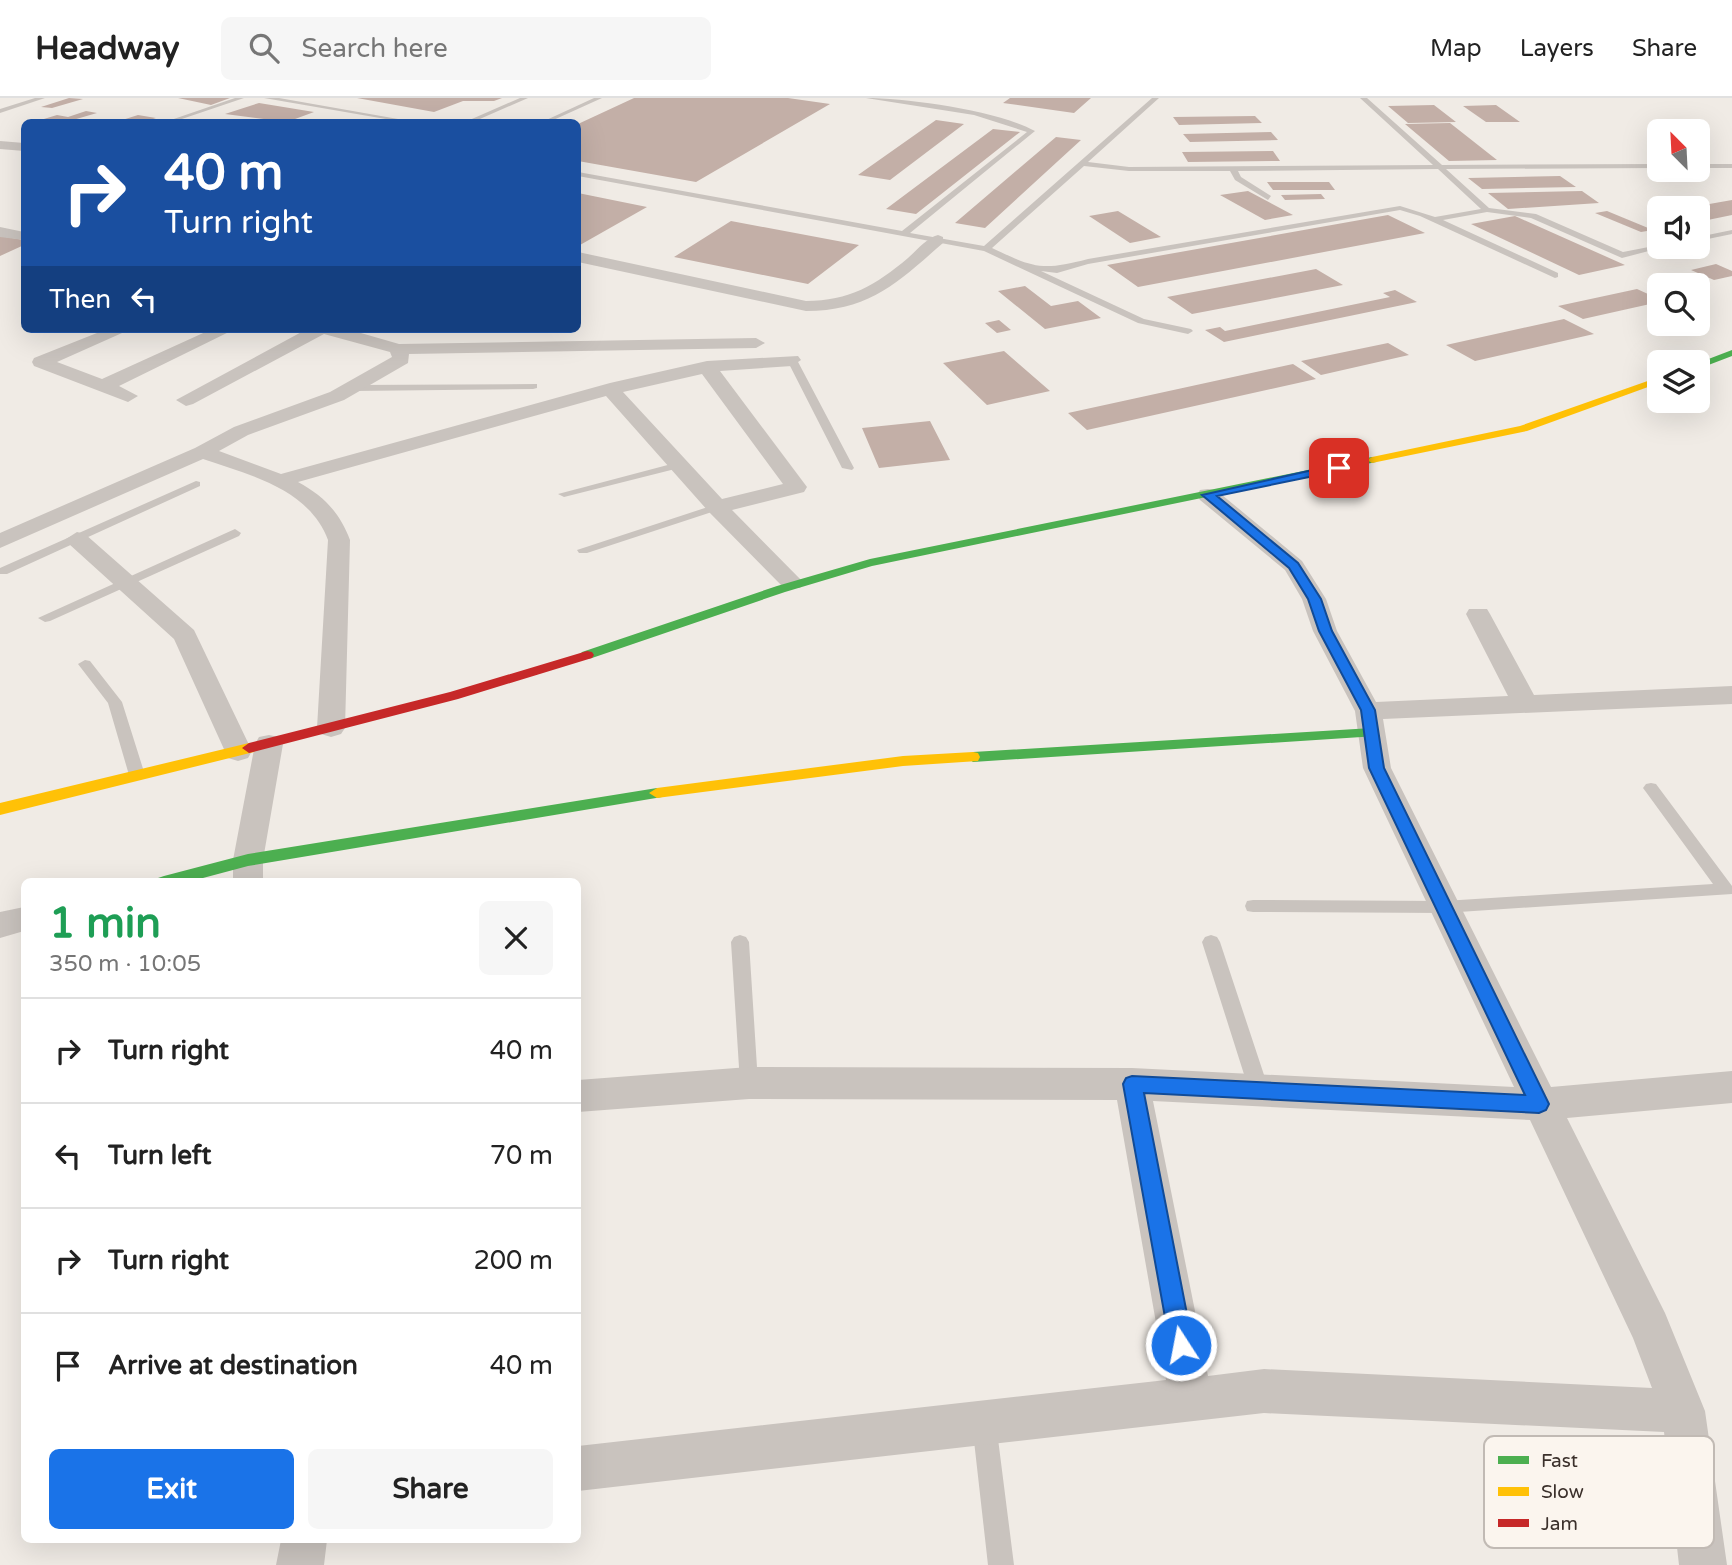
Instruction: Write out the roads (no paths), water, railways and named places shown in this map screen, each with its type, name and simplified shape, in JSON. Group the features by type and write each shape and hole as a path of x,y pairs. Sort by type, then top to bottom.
{"main road":[{"path":"1710,361 1732,353"},
{"path":"0,809 331,728 597,653 792,583 870,563 1523,429 1647,384"},
{"path":"195,878 248,871 613,799 903,761 1370,722"}],"street":[{"path":"0,145 21,147"},
{"path":"0,232 21,236"},
{"path":"581,258 806,306 831,307 869,296 938,240"},
{"path":"112,333 41,362 128,396"},
{"path":"103,386 217,333"},
{"path":"186,400 312,333"},
{"path":"341,333 398,349 756,343"},
{"path":"0,541 202,452 241,431 354,388 402,359 398,349"},
{"path":"279,481 610,389 707,367 792,360"},
{"path":"707,367 796,487 717,507"},
{"path":"610,389 717,507 792,583"},
{"path":"202,452 279,481 316,502 336,525 339,540 331,728"},
{"path":"1208,495 1294,566 1314,599 1325,631 1370,722 1377,768 1650,1328 1683,1411 1686,1436"},
{"path":"77,539 185,635 238,751"},
{"path":"1478,614 1524,701"},
{"path":"1370,722 1524,701 1732,695"},
{"path":"248,871 269,744"},
{"path":"0,925 21,920"},
{"path":"581,1096 749,1083 1132,1084 1539,1104 1732,1087"},
{"path":"1132,1084 1191,1398"},
{"path":"581,1469 1264,1391 1683,1411"},
{"path":"300,1565 304,1543"}],"lane":[{"path":"0,111 42,98"},
{"path":"178,119 242,98"},
{"path":"267,98 394,119"},
{"path":"476,119 525,98"},
{"path":"552,119 599,98"},
{"path":"869,98 975,113 1032,131 903,234"},
{"path":"986,249 1156,98"},
{"path":"1363,98 1487,210"},
{"path":"1081,163 1129,169 1647,166"},
{"path":"1710,166 1732,166"},
{"path":"1233,169 1238,178 1268,198"},
{"path":"581,175 986,249 1032,268 1141,321 1188,331"},
{"path":"1032,268 1057,270 1088,262 1390,209 1414,211 1435,219 1555,275"},
{"path":"1435,219 1487,210 1533,216 1622,255 1647,250"},
{"path":"1710,237 1732,232"},
{"path":"792,360 848,468"},
{"path":"354,388 533,386"},
{"path":"564,494 679,466"},
{"path":"3,571 196,484"},
{"path":"583,550 717,507"},
{"path":"45,618 235,533"},
{"path":"85,664 115,702 137,775"},
{"path":"1253,906 1444,907 1726,890 1651,788"},
{"path":"740,942 749,1083"},
{"path":"1211,942 1259,1090"},
{"path":"984,1421 1001,1565"}]}
